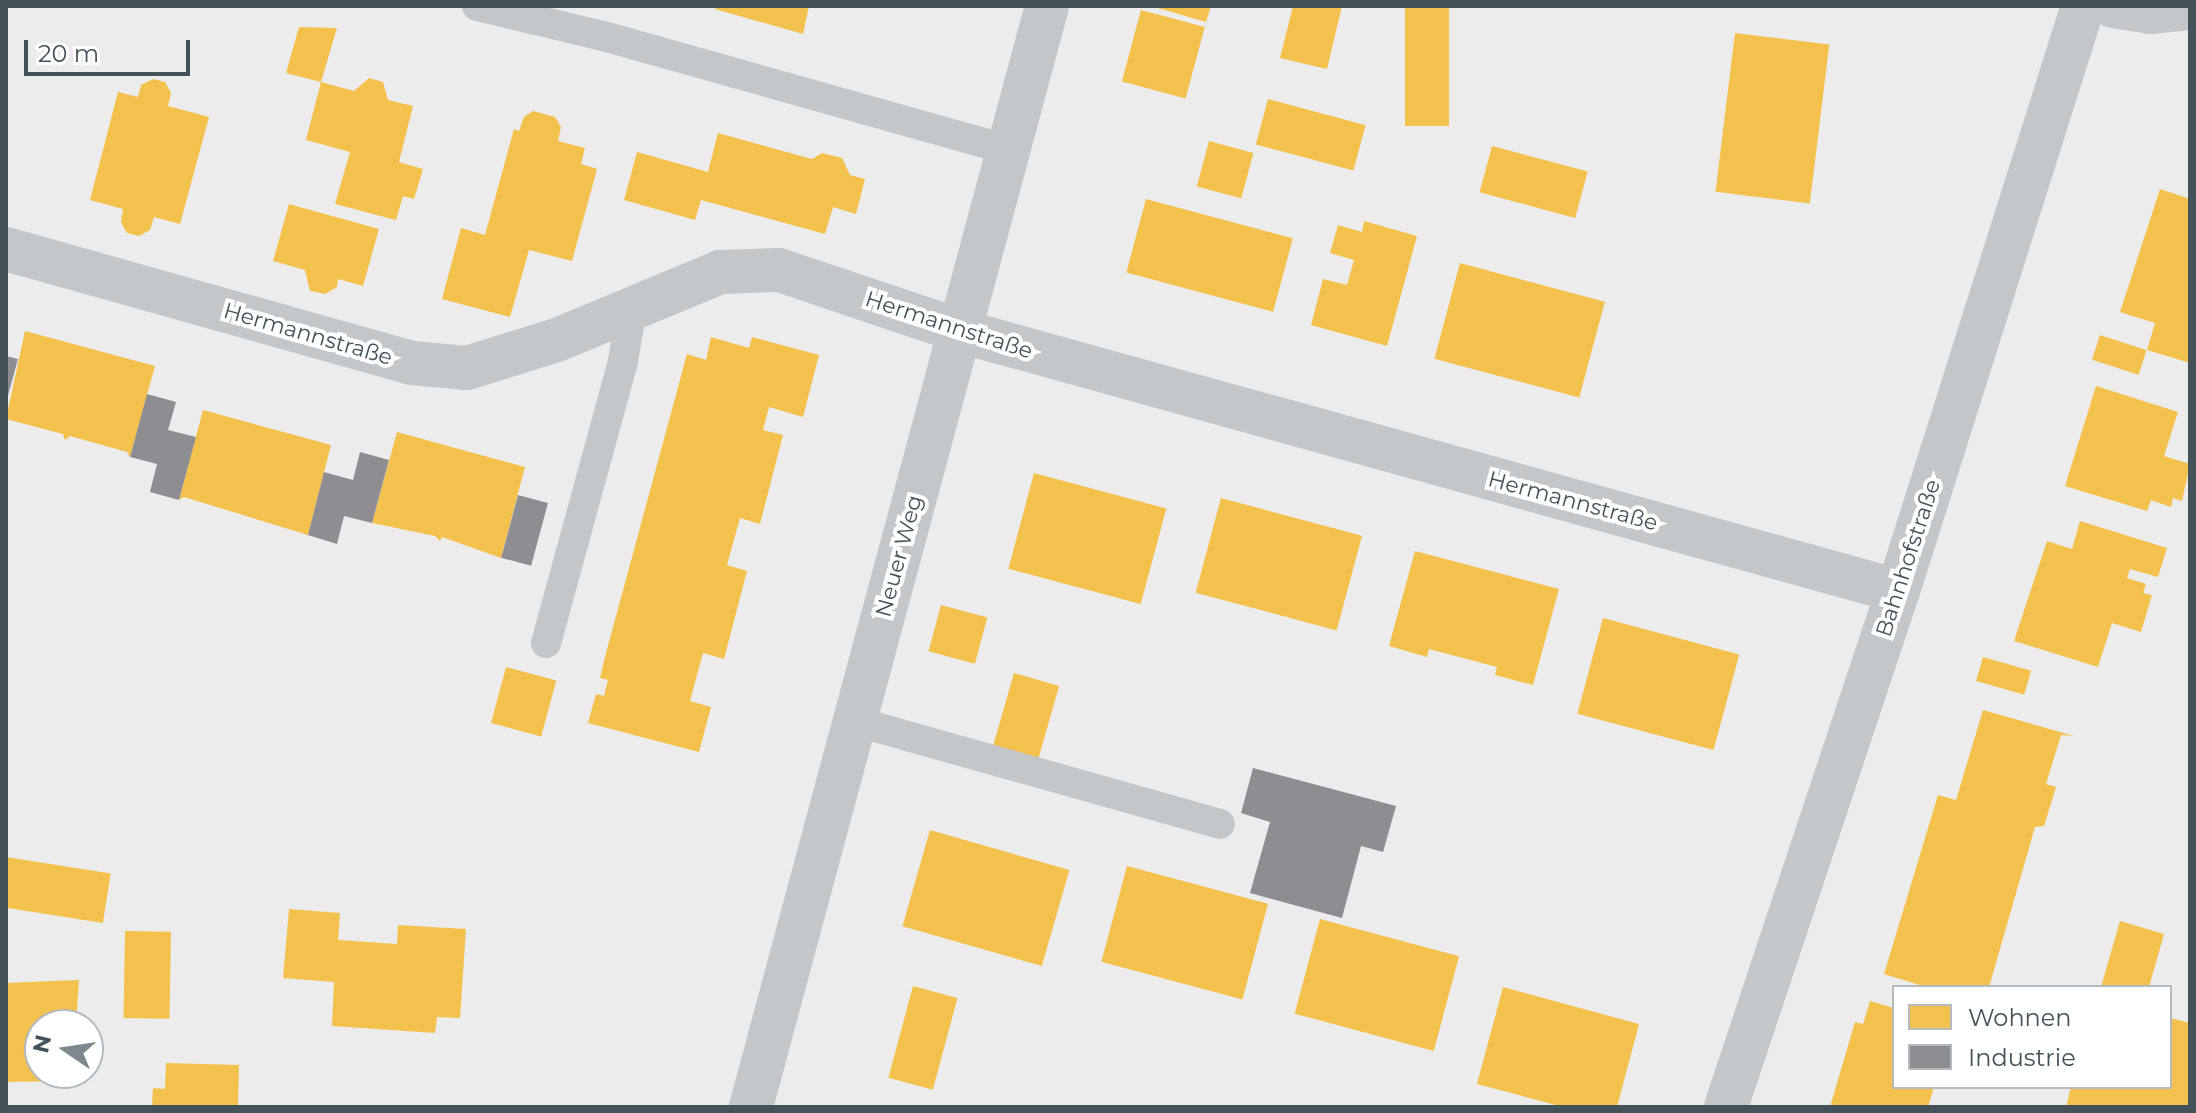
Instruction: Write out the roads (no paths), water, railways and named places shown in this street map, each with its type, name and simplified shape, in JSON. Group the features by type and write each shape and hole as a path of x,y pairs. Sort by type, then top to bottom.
{"street":[{"name":"Neuer Weg","path":"751,1107 1047,6"},
{"name":"Bahnhofstraße","path":"1726,1107 1898,591 2083,6"},
{"path":"2113,6 2150,12 2190,8"},
{"name":"Hermannstraße","path":"6,249 412,363 467,368 557,340 720,272 779,270 960,331 1898,591"}],"lane":[{"path":"477,6 607,37 1008,150"},
{"path":"546,643 623,361 632,307"},
{"path":"854,721 1220,824"}]}
